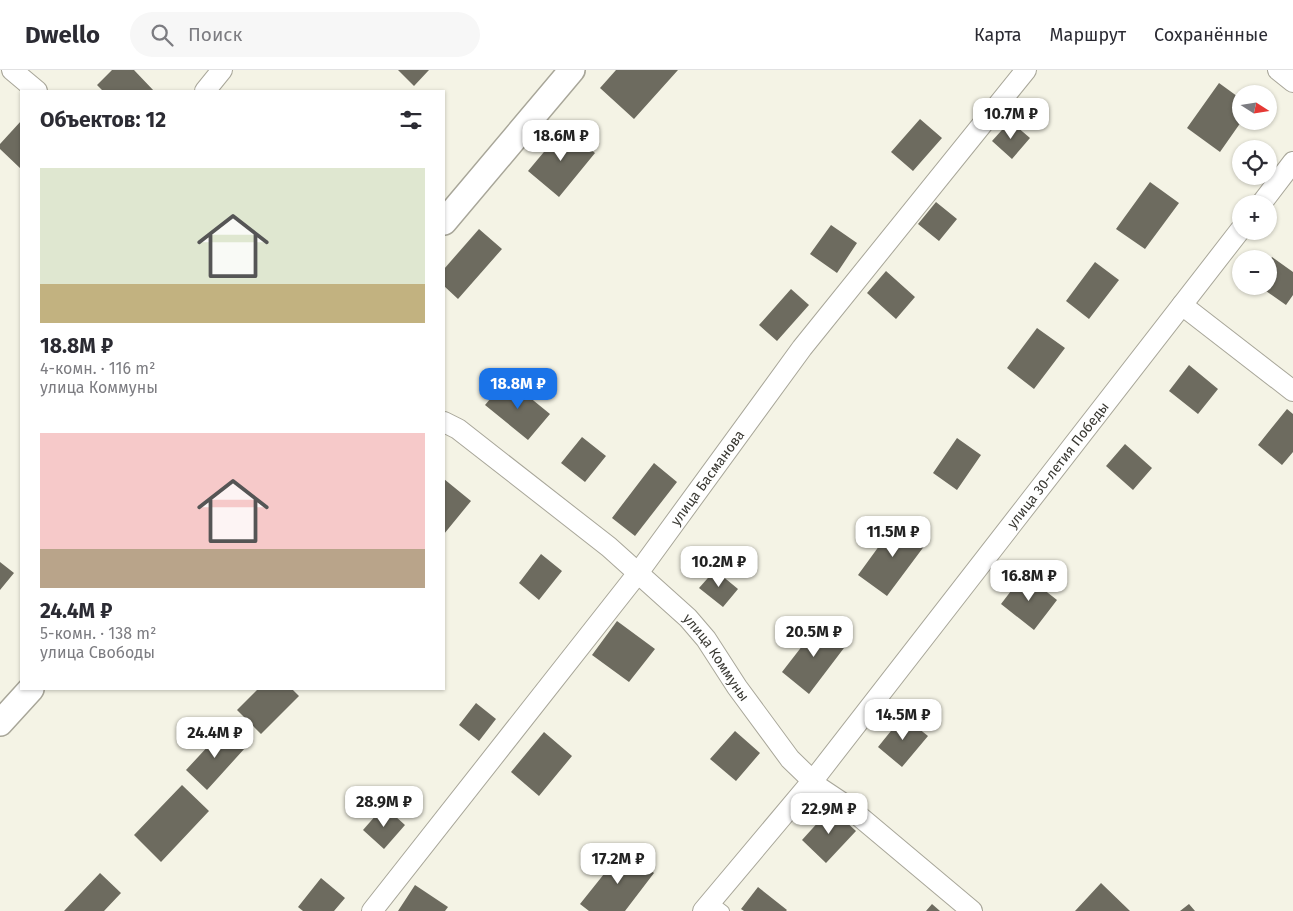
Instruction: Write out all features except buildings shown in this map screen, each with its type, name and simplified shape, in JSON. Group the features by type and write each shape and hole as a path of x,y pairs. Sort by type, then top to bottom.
{"street":[{"path":"12,70 36,90"},
{"path":"206,90 222,70"},
{"path":"445,221 572,70"},
{"name":"улица Басманова","path":"372,911 638,573 802,348 1026,70"},
{"path":"1278,70 1293,82"},
{"path":"1268,195 1293,162"},
{"name":"улица 30-летия Победы","path":"712,908 1232,240"},
{"path":"1182,305 1293,391"},
{"name":"улица Коммуны","path":"445,423 465,435 609,547 688,618 706,639 737,687 790,758 820,788 847,806 972,911"},
{"path":"0,724 30,690"}]}
